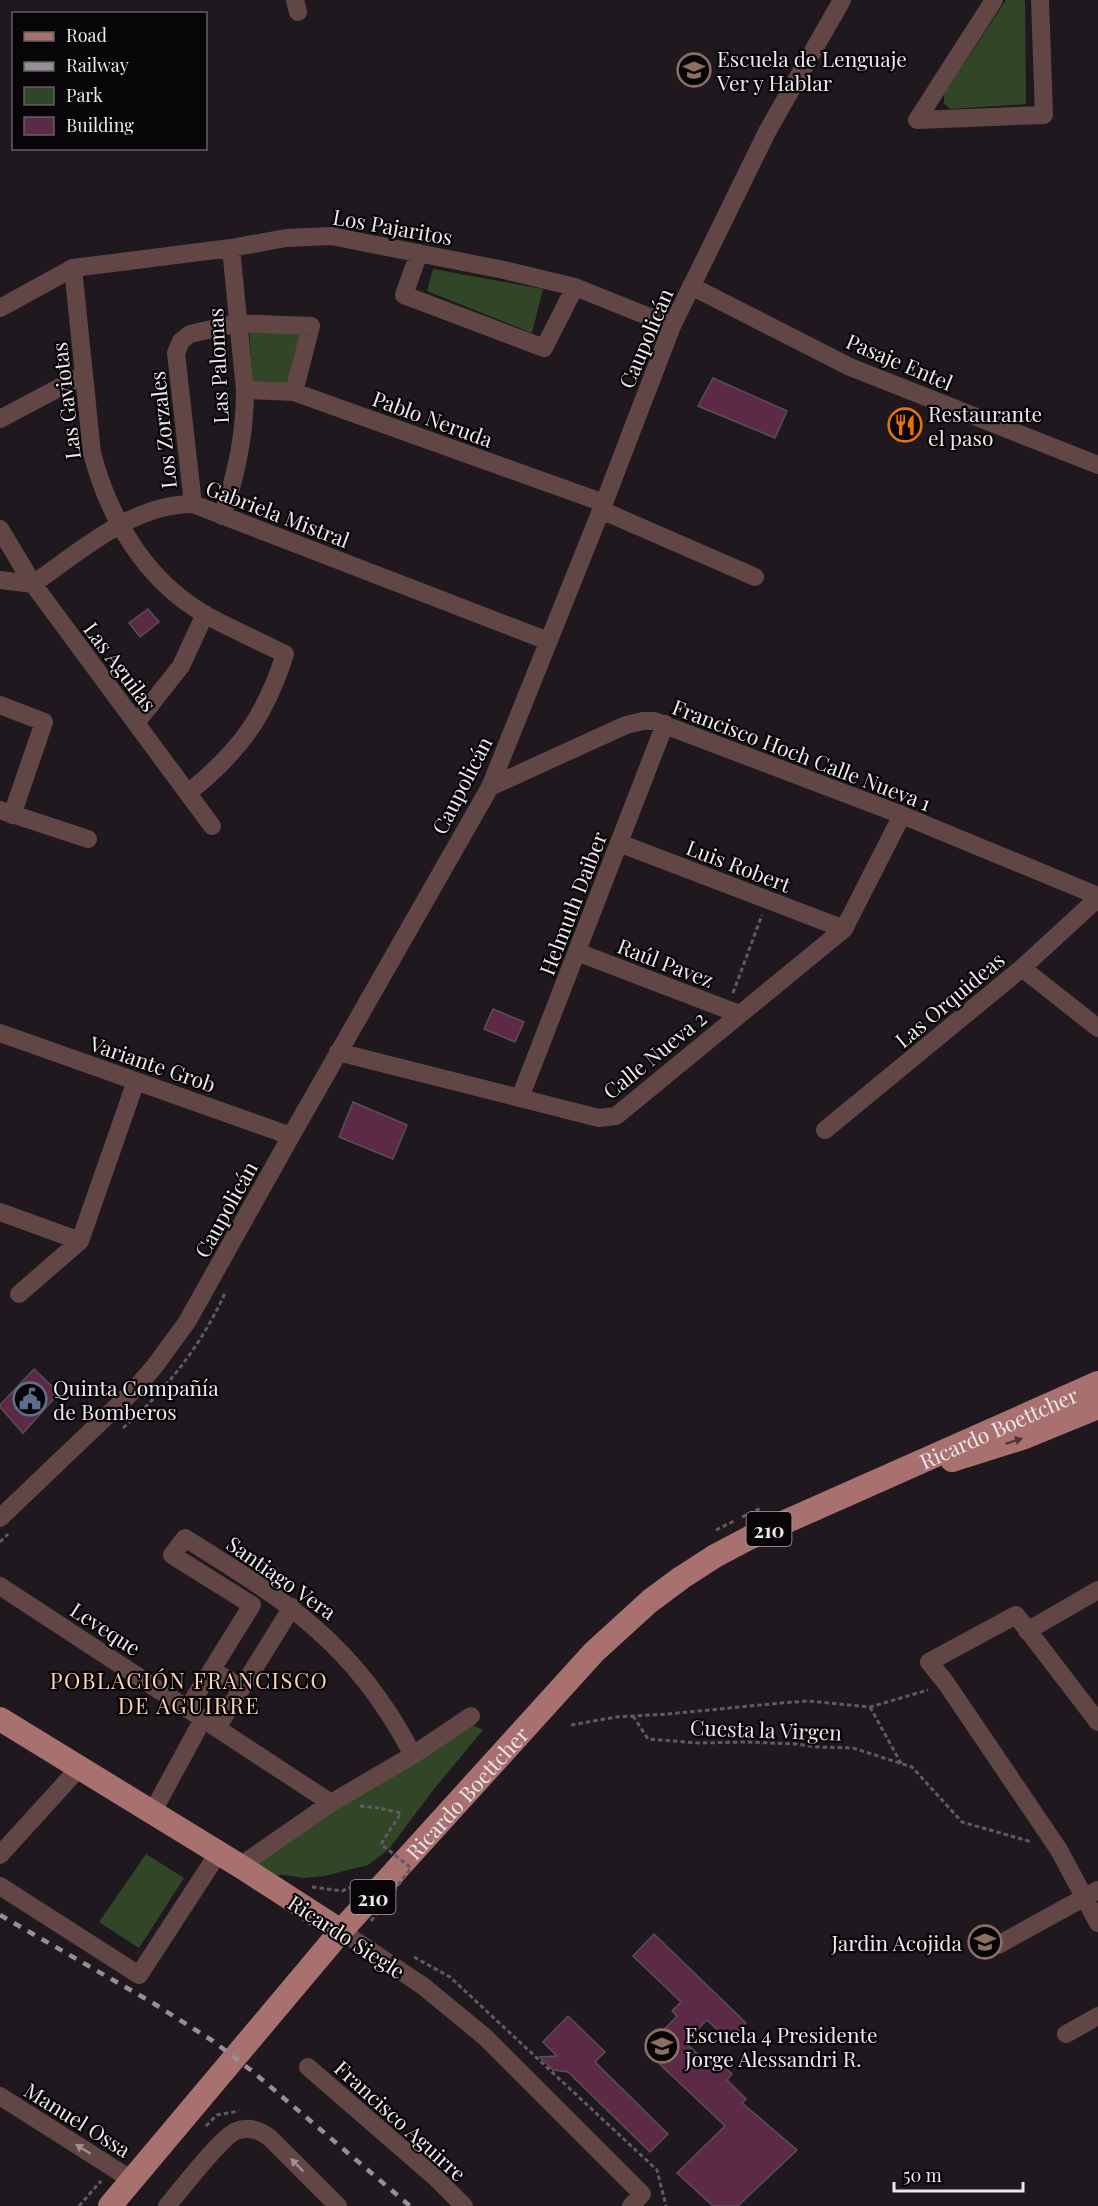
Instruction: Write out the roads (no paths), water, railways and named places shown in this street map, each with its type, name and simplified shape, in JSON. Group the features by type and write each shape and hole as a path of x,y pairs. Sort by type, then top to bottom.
{"main road":[{"name":"Ricardo Boettcher","path":"110,2206 341,1931 594,1652 650,1601 706,1562 749,1538 1098,1383"},
{"name":"Ricardo Boettcher","path":"897,1473 990,1449 1098,1407"},
{"name":"Ricardo Siegle","path":"0,1719 219,1852 341,1931"}],"street":[{"name":"Caupolicán","path":"0,1518 134,1390 174,1342 200,1301 338,1052 490,787 672,326 767,132 842,0"},
{"path":"994,0 917,120 1044,115 1040,0"},
{"name":"Los Pajaritos","path":"0,308 73,268 231,248 286,238 331,236 504,270 575,288 672,326"},
{"name":"Las Palomas","path":"222,516 233,484 240,452 245,390 231,248"},
{"path":"419,252 404,295 544,348 575,288"},
{"name":"Las Gaviotas","path":"73,268 92,453 105,494 119,525 160,578 185,600 205,614 285,654 269,696 247,735 213,773 188,793"},
{"name":"Pasaje Entel","path":"691,286 850,367 1098,465"},
{"name":"Los Zorzales","path":"192,504 176,353 181,341 190,334 238,323 311,326 294,392"},
{"path":"0,419 83,375"},
{"name":"Pablo Neruda","path":"245,390 294,392 602,507 755,577"},
{"name":"Gabriela Mistral","path":"33,584 131,518 158,508 192,504 548,641"},
{"name":"Las Aguilas","path":"0,529 33,584 212,826"},
{"path":"0,580 33,584"},
{"path":"136,723 181,666 205,614"},
{"path":"0,705 44,722 6,812 88,839"},
{"name":"Francisco Hoch Calle Nueva 1","path":"490,787 626,725 643,721 666,724 902,815 1098,897"},
{"name":"Helmuth Daiber","path":"520,1098 666,724"},
{"name":"Calle Nueva 2","path":"338,1052 599,1118 616,1116 733,1011 844,929 902,815"},
{"name":"Luis Robert","path":"619,843 844,929"},
{"name":"Las Orquideas","path":"825,1130 1022,968 1098,897"},
{"name":"Raúl Pavez","path":"577,952 733,1011"},
{"path":"1022,968 1098,1028"},
{"name":"Variante Grob","path":"0,1033 291,1136"},
{"path":"19,1294 80,1241 136,1081"},
{"path":"0,1212 80,1241"},
{"name":"Santiago Vera","path":"212,1670 252,1605 172,1555 184,1538 262,1585 330,1639 367,1680 394,1720 413,1755"},
{"name":"Leveque","path":"0,1586 331,1803"},
{"path":"1027,1631 1098,1590"},
{"path":"152,1813 210,1724 242,1688 292,1607"},
{"path":"1098,1722 1016,1615 929,1662 946,1683 1091,1894 1098,1923"},
{"path":"188,1708 212,1670 242,1688"},
{"path":"240,1866 331,1803 413,1755 471,1716"},
{"path":"0,1855 79,1768"},
{"path":"0,1886 139,1975 219,1852"},
{"path":"998,1945 1091,1894"},
{"name":"Ricardo Siegle","path":"341,1931 415,1980 485,2037 642,2194 631,2206"},
{"path":"1066,2034 1098,2016"},
{"name":"Francisco Aguirre","path":"308,2067 436,2178 464,2206"},
{"name":"Manuel Ossa","path":"0,2096 132,2180"},
{"path":"167,2206 225,2138 246,2128 270,2138 338,2206"}],"railway":[{"path":"0,1915 153,2003 213,2041 252,2071 410,2206"}],"place":[{"name":"Escuela de Lenguaje Ver y Hablar","path":"694,70"},
{"name":"Restaurante el paso","path":"905,425"},
{"name":"Quinta Compañía de Bomberos","path":"30,1399"},
{"name":"Jardin Acojida","path":"985,1942"},
{"name":"Escuela 4 Presidente Jorge Alessandri R.","path":"662,2046"}],"district":[{"name":"POBLACIÓN FRANCISCO DE AGUIRRE","path":"189,1692"}]}
